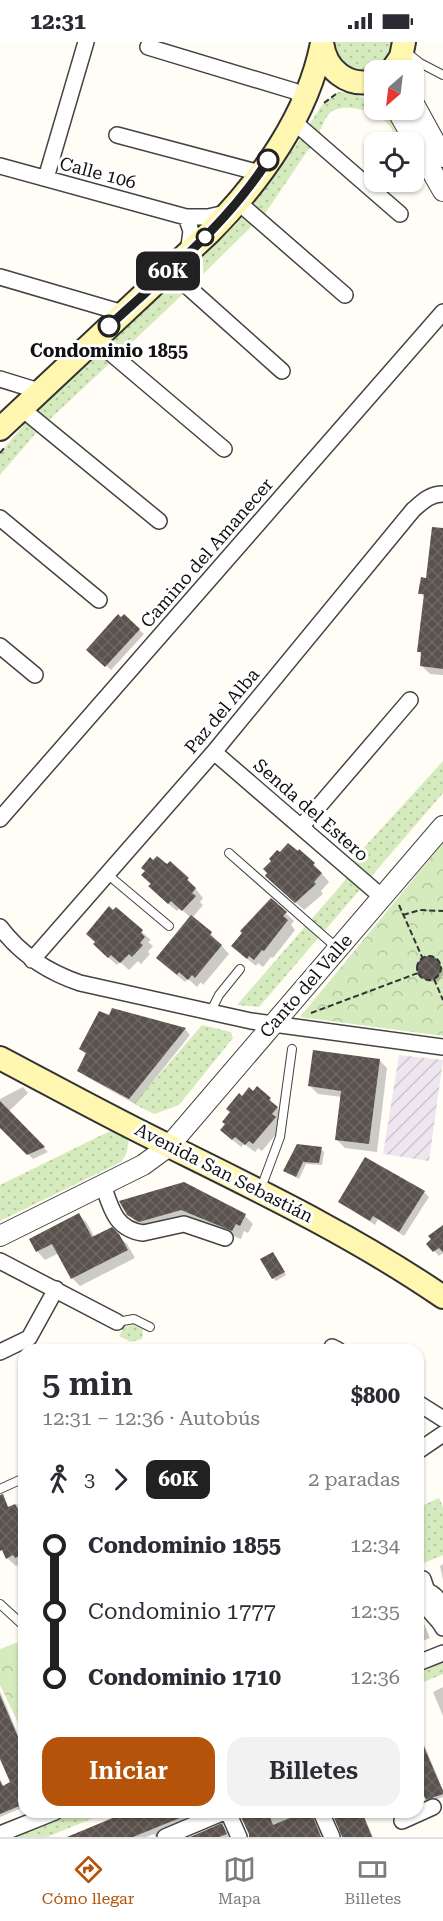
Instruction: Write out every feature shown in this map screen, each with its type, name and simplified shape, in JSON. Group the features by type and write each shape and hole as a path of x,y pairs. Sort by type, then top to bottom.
{"main road":[{"path":"322,42 325,57 333,70 364,81"},
{"path":"0,429 234,207 260,173 306,99 322,42"},
{"path":"306,99 364,83"},
{"name":"Avenida San Sebastián","path":"0,1058 358,1242 443,1297"}],"street":[{"path":"45,178 86,42"},
{"path":"148,47 294,91 306,99"},
{"path":"293,120 400,214"},
{"path":"403,120 443,191"},
{"path":"423,120 443,157"},
{"path":"117,135 260,173"},
{"name":"Calle 106","path":"0,166 186,217 208,217 234,207"},
{"path":"234,207 345,295"},
{"path":"186,217 191,231 188,253"},
{"path":"169,270 282,371"},
{"path":"0,277 123,312"},
{"name":"Camino del Amanecer","path":"0,819 443,312"},
{"path":"94,339 224,449"},
{"path":"0,379 39,391"},
{"path":"21,408 159,522"},
{"name":"Paz del Alba","path":"32,960 214,752 413,510 435,494 443,494"},
{"path":"0,518 99,600"},
{"path":"0,646 35,675"},
{"path":"301,827 410,699"},
{"name":"Senda del Estero","path":"214,752 301,827 386,893"},
{"name":"Canto del Valle","path":"0,1236 143,1165 169,1146 443,826"},
{"path":"0,927 32,960 61,976 80,982 210,1013 273,1025 443,1047"},
{"path":"103,1185 114,1217 122,1225 136,1232 143,1233 184,1224 225,1238"},
{"path":"0,1261 117,1322"},
{"path":"0,1352 29,1338 56,1290"},
{"path":"424,1407 443,1419"},
{"path":"424,1448 443,1434"},
{"path":"425,1585 440,1603 441,1624"},
{"path":"424,1661 443,1653"},
{"path":"424,1811 433,1807"},
{"path":"0,1834 40,1818"},
{"path":"229,1818 238,1837"},
{"path":"324,1818 332,1837"},
{"path":"402,1821 408,1818"},
{"path":"165,1837 190,1819"}],"lane":[{"path":"404,54 443,75"},
{"path":"229,853 338,949"},
{"path":"107,874 169,926"},
{"path":"210,1013 219,995 240,969"},
{"path":"260,1190 280,1137 292,1049"},
{"path":"117,1322 134,1319 150,1327"},
{"path":"0,1490 18,1481"},
{"path":"0,1604 18,1620"}],"path":[{"path":"386,893 403,915 422,957"},
{"path":"403,915 420,910 443,911"},
{"path":"430,956 439,961 441,972 434,979 424,980 417,973 417,964 422,957 430,956"},
{"path":"439,961 443,957"},
{"path":"310,1014 417,973"},
{"path":"434,979 443,1000"}],"shaded area":[{"path":"399,1055 443,1060 429,1161 383,1154"}],"green space":[{"path":"332,42 395,42 389,60 364,60 364,72 355,73 338,61"},
{"path":"338,92 353,93 364,98 364,110 341,108 329,114 312,148 308,150 260,221 253,225 196,281 186,295 183,294 124,350 114,363 110,363 50,419 50,422 39,433 36,433 0,475 0,453 28,420 113,337 236,224 285,162 322,105"},
{"path":"384,120 393,120 400,132 394,132"},
{"path":"443,761 443,793 259,1007 237,1005 348,877 351,862"},
{"path":"443,843 443,1036 300,1017"},
{"path":"202,1025 231,1032 233,1038 179,1105 154,1114 134,1104"},
{"path":"114,1129 126,1134 128,1142 128,1149 121,1162 0,1221 0,1185"},
{"path":"133,1325 143,1329 142,1339 131,1342 119,1336 124,1327"},
{"path":"439,1498 443,1507 443,1555 424,1563 424,1505"},
{"path":"18,1642 18,1722 0,1685 0,1649"},
{"path":"443,1660 443,1674 424,1682 424,1668"},
{"path":"55,1818 93,1818 47,1837 9,1837"}],"building":[{"path":"432,527 443,528 443,669 420,666 421,652 417,652 424,594 418,594 421,577 426,578"},
{"path":"118,614 121,617 124,614 140,629 105,667 86,650"},
{"path":"288,843 315,863 313,865 322,873 314,882 316,884 295,903 265,876 267,873 263,869 277,850 280,852"},
{"path":"157,856 167,864 170,861 189,878 187,880 196,888 192,893 196,896 182,911 171,901 168,904 148,886 151,884 141,875 145,871 141,868 150,857 153,860"},
{"path":"271,898 287,912 283,916 288,920 264,951 262,950 254,960 249,956 247,959 231,946 242,933 240,931"},
{"path":"109,906 113,910 116,907 143,930 141,933 145,937 140,943 143,945 132,957 129,954 120,963 111,955 108,958 86,934"},
{"path":"191,915 212,932 210,935 222,945 195,978 192,975 188,980 179,972 177,975 156,958"},
{"path":"429,956 438,959 441,968 438,977 429,980 420,977 417,968 420,959"},
{"path":"112,1008 186,1028 129,1099 77,1071 86,1053 79,1049 99,1011 109,1015"},
{"path":"313,1050 380,1059 369,1144 335,1140 341,1091 308,1086"},
{"path":"257,1086 278,1107 272,1114 276,1117 253,1144 249,1141 245,1145 235,1137 232,1140 220,1130 225,1124 222,1122 230,1112 226,1109 239,1093 242,1096 249,1087 253,1091"},
{"path":"0,1101 45,1147 27,1155 0,1128"},
{"path":"297,1144 322,1147 319,1163 303,1162 296,1177 283,1171"},
{"path":"365,1157 425,1191 399,1232 373,1216 370,1221 338,1202"},
{"path":"184,1182 246,1214 240,1226 236,1224 232,1231 181,1210 139,1222 127,1215 119,1201"},
{"path":"79,1213 92,1237 112,1227 128,1250 71,1279 52,1244 36,1252 29,1239"},
{"path":"443,1225 443,1252 439,1248 433,1252 426,1244 431,1239 428,1236"},
{"path":"273,1252 285,1272 272,1279 260,1259"},
{"path":"3,1494 8,1507 15,1504 18,1509 18,1557 15,1558 13,1555 6,1559 2,1550 0,1551 0,1495"},
{"path":"0,1695 18,1737 18,1806 0,1814 0,1780 3,1786 10,1782 0,1759"},
{"path":"424,1747 443,1791 443,1794 426,1800 424,1796"},
{"path":"113,1818 180,1818 133,1837 67,1837"},
{"path":"241,1818 270,1818 273,1825 290,1818 313,1818 321,1837 249,1837"},
{"path":"334,1818 364,1818 372,1837 342,1837"},
{"path":"222,1823 227,1834 219,1837 190,1837"}],"bus line":[{"name":"60K","path":"109,326 230,212 268,160"}],"place":[{"name":"Condominio 1855","path":"109,326"}]}
